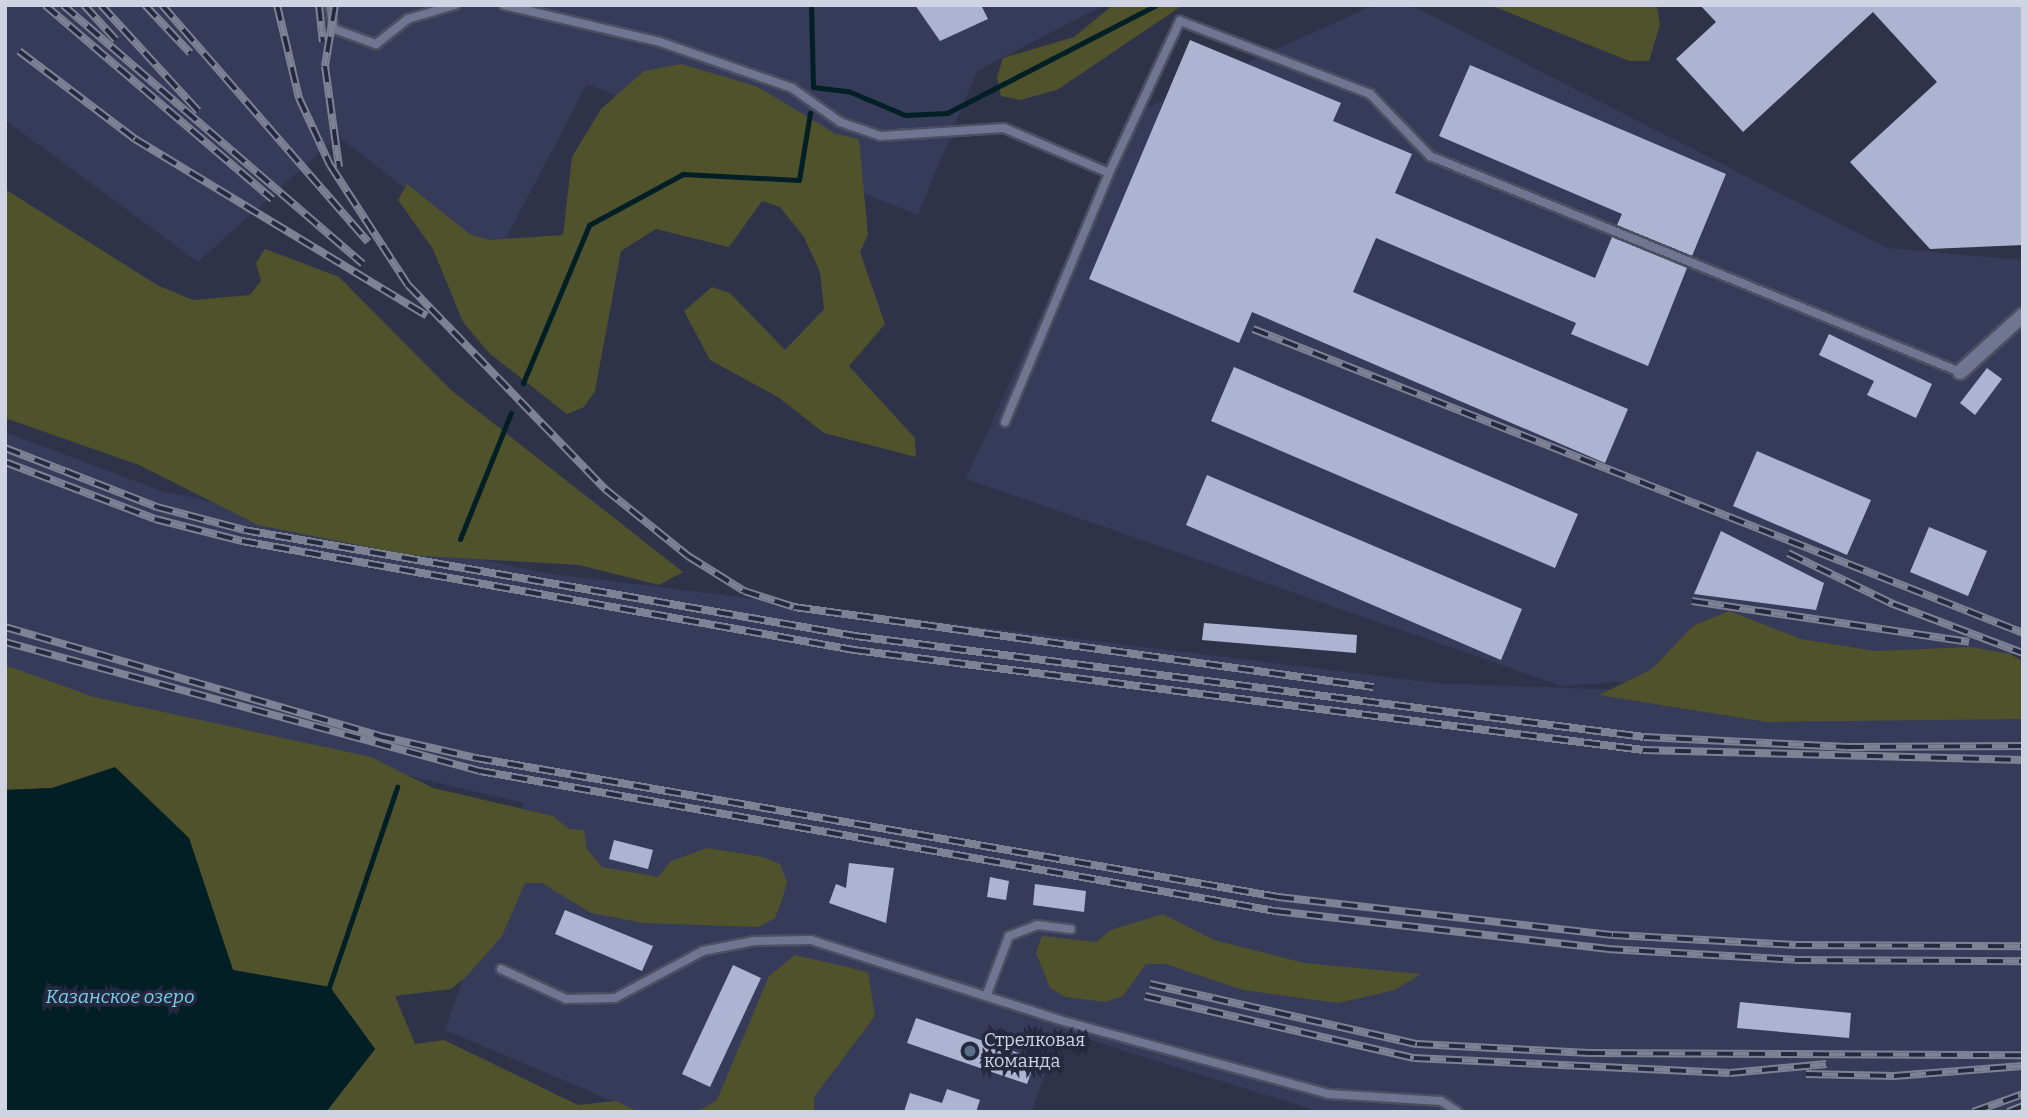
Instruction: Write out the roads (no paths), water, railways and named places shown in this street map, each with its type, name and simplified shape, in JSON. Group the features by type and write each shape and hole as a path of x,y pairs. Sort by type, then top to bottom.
{"street":[{"path":"1961,372 2023,316"}],"lane":[{"path":"330,5 334,29 376,44 408,19 455,5"},
{"path":"504,5 660,42 792,88 840,122 881,136 1004,128 1109,173"},
{"path":"1005,422 1109,173 1180,21 1370,94 1430,156 1961,372"},
{"path":"987,993 1010,936 1037,925 1071,929"},
{"path":"501,969 566,999 615,998 704,951 754,941 811,940 1329,1094 1441,1101 1458,1112"}],"water":[{"name":"Казанское озеро","path":"115,767 189,838 233,970 330,987 375,1049 326,1112 5,1112 5,790 52,788"}],"waterway":[{"path":"811,5 813,87 848,91 905,115 947,113 1156,5"},
{"path":"523,383 589,225 683,174 799,180 810,113"},
{"path":"460,539 511,413"},
{"path":"327,993 397,787"}],"railway":[{"path":"45,5 272,199"},
{"path":"63,5 363,264"},
{"path":"84,5 116,40"},
{"path":"101,5 198,111"},
{"path":"145,5 190,53"},
{"path":"162,5 368,242"},
{"path":"277,5 299,98 330,165 408,285 605,489 688,556 744,591 794,607 1373,687"},
{"path":"319,5 323,42"},
{"path":"335,5 325,66 339,167"},
{"path":"19,51 135,139 427,316"},
{"path":"1253,329 2023,633"},
{"path":"5,448 157,507 244,530 855,636 1644,737 1848,747 2023,746"},
{"path":"5,462 155,519 242,541 854,650 1643,750 2023,760"},
{"path":"1788,553 1893,604 2023,653"},
{"path":"1692,601 1969,642"},
{"path":"5,627 379,736 476,758 1278,897 1613,935 1796,945 2023,946"},
{"path":"5,642 480,771 1275,911 1607,949 1795,960 2023,961"},
{"path":"1150,984 1417,1044 1589,1053 2023,1055"},
{"path":"1145,996 1414,1058 1730,1073 1827,1064"},
{"path":"1806,1074 1894,1076 2023,1066"},
{"path":"1973,1112 2023,1094"},
{"path":"2008,1112 2023,1106"}],"place":[{"name":"Стрелковая команда","path":"970,1051"}]}
